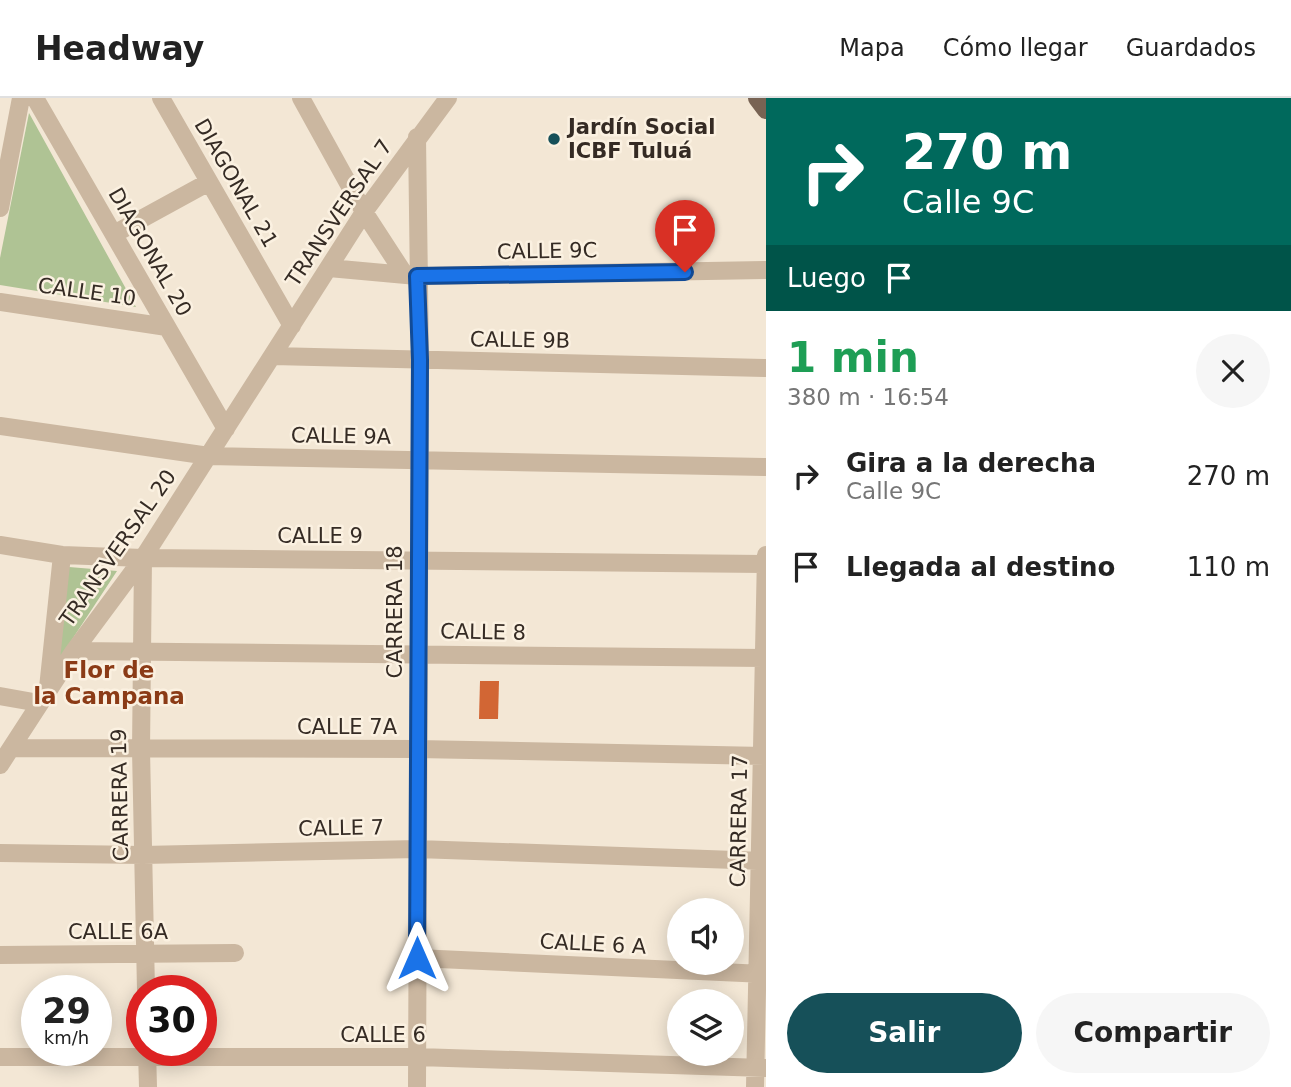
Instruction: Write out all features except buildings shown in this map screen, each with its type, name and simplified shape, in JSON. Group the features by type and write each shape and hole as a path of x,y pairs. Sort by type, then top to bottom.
{"main road":[{"path":"757,98 766,110"}],"street":[{"path":"0,204 21,98"},
{"name":"DIAGONAL 20","path":"35,98 226,429"},
{"name":"DIAGONAL 21","path":"162,98 292,326"},
{"path":"301,98 364,212 411,276"},
{"name":"TRANSVERSAL 7","path":"274,356 364,212 443,100"},
{"name":"CARRERA 18","path":"417,137 411,276 420,360 417,1087"},
{"path":"114,234 209,182"},
{"name":"CALLE 9C","path":"329,268 411,276 766,270"},
{"name":"CALLE 10","path":"0,302 167,327"},
{"name":"CALLE 9B","path":"274,356 766,368"},
{"name":"TRANSVERSAL 20","path":"0,765 74,650 143,558 274,356"},
{"name":"CALLE 9A","path":"0,426 209,456 766,467"},
{"name":"CALLE 9","path":"0,545 62,555 143,558 766,564"},
{"path":"0,696 43,697 62,555"},
{"name":"CARRERA 17","path":"755,1087 760,1068 762,974 766,555"},
{"name":"CARRERA 19","path":"143,558 141,750 146,975"},
{"name":"CALLE 8","path":"74,650 766,658"},
{"name":"CALLE 7A","path":"12,748 417,749 764,756"},
{"name":"CALLE 7","path":"0,853 143,856 417,849 763,861"},
{"name":"CALLE 6A","path":"0,955 145,956 235,953"},
{"name":"CALLE 6 A","path":"417,958 762,974"},
{"name":"CALLE 6","path":"0,1057 126,1054"},
{"name":"CALLE 6","path":"217,1055 418,1057 760,1068"},
{"path":"147,1066 148,1087"}],"green space":[{"path":"29,113 136,307 0,285 0,258"},
{"path":"69,567 117,571 52,670"}],"place":[{"name":"Jardín Social ICBF Tuluá","path":"554,139"}],"district":[{"name":"Flor de la Campana","path":"109,683"}],"route":[{"path":"417,958 420,360 417,276 685,272"}]}
